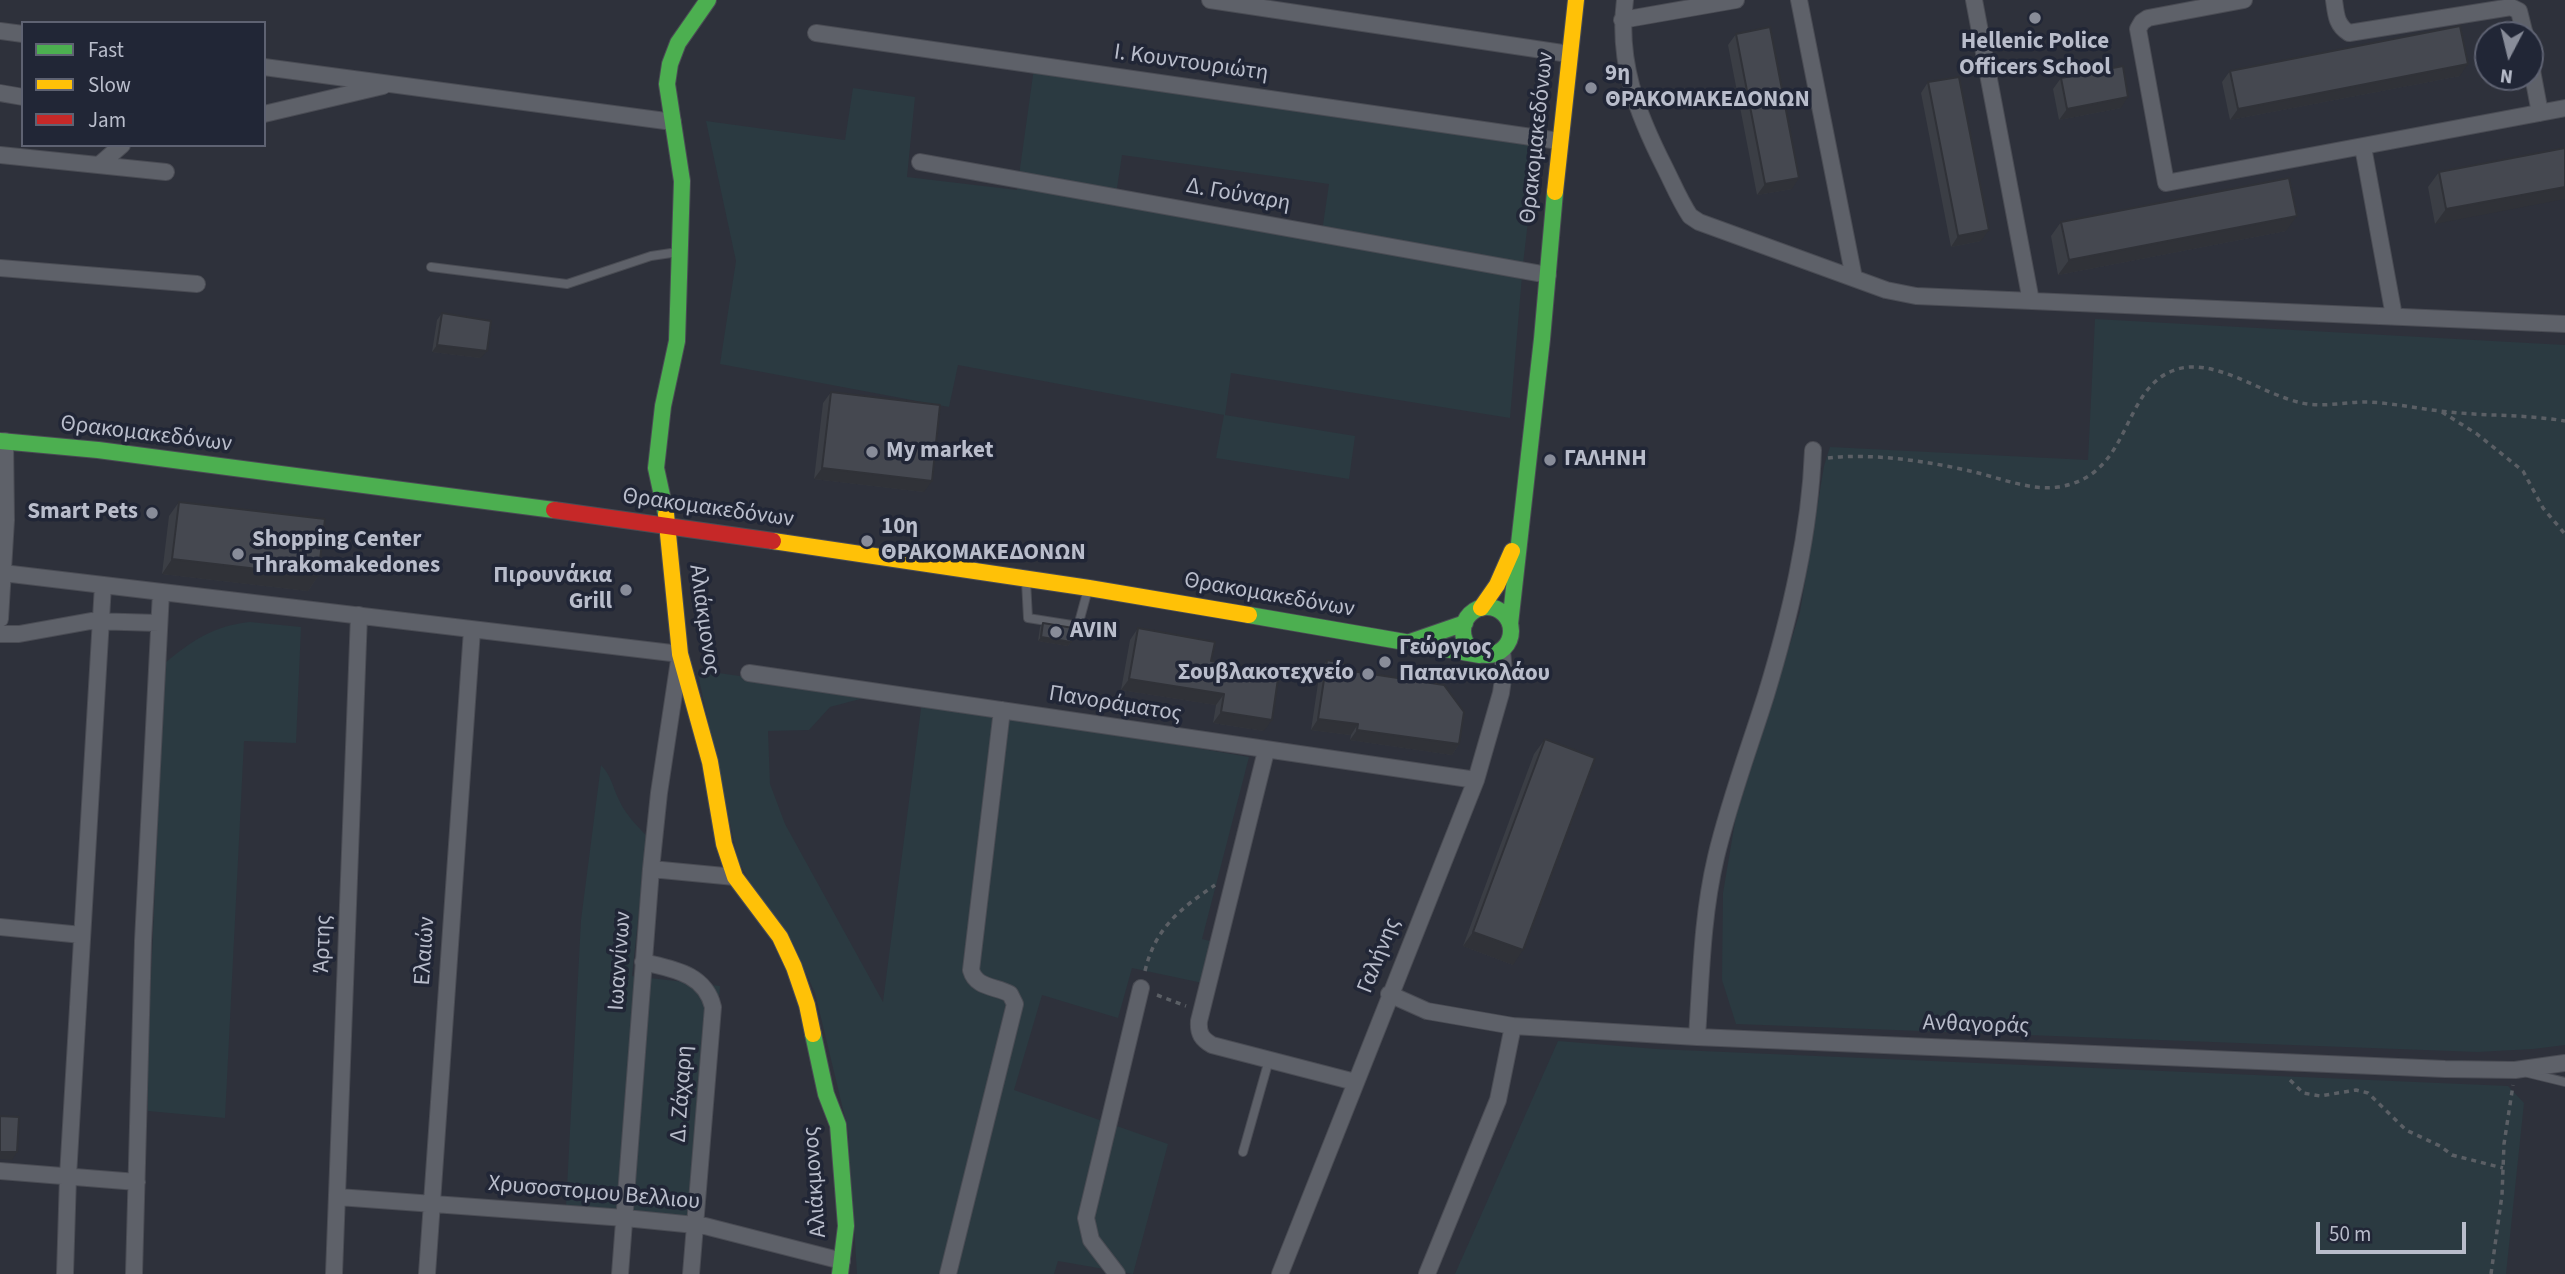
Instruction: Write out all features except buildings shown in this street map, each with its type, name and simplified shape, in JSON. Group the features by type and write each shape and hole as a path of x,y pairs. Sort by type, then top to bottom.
{"main road":[{"name":"Αλιάκμονος","path":"708,0 691,20 678,43 670,64 667,84 682,181 681,252 677,341 663,406 656,468 668,525 680,654 712,772 724,844 735,877 780,937 807,1005 826,1094 838,1125 846,1226 841,1268"},
{"name":"Θρακομακεδόνων","path":"3,440 98,450 668,525 1026,578 1407,643 1494,655 1502,651 1511,636 1518,531 1576,0"},
{"name":"Θρακομακεδόνων","path":"1407,643 1465,623 1474,611 1481,608 1505,570 1518,531"},
{"path":"1481,608 1496,609 1510,624"},
{"path":"1465,623 1464,639 1473,651 1480,655"}],"street":[{"path":"1210,0 1248,3 1569,54"},
{"path":"1625,0 1622,20 1624,58 1639,113 1690,216 1699,222 1853,278 1900,294 2565,324"},
{"path":"1622,20 1736,0"},
{"path":"1799,0 1853,278"},
{"path":"1974,0 2031,301"},
{"path":"2244,0 2148,18 2141,22 2138,29 2166,183 2565,108"},
{"path":"2334,0 2337,21 2342,29 2349,33 2511,7 2519,11 2522,21"},
{"path":"0,31 21,34"},
{"name":"Ι. Κουντουριώτη","path":"816,33 1559,141"},
{"path":"266,67 673,122"},
{"path":"266,114 392,84"},
{"path":"2536,91 2540,113"},
{"path":"0,93 21,97"},
{"path":"99,165 120,147"},
{"path":"2363,147 2393,316"},
{"path":"0,155 166,172"},
{"name":"Δ. Γούναρη","path":"920,162 1548,275"},
{"path":"0,268 197,284"},
{"path":"0,619 3,573 3,440"},
{"path":"1697,1037 1704,942 1715,861 1773,673 1790,605 1809,508 1812,456"},
{"path":"3,573 680,654"},
{"path":"65,1274 68,1177 103,585"},
{"path":"134,1274 142,941 160,592"},
{"name":"Άρτης","path":"334,1274 359,615"},
{"path":"0,634 19,634 74,622 101,620 158,623"},
{"name":"Ελαιών","path":"427,1274 472,630"},
{"name":"Γαλήνης","path":"1279,1274 1476,780 1501,693 1504,672 1502,651"},
{"name":"Ιωαννίνων","path":"620,1274 651,869 659,793 680,654"},
{"name":"Πανοράματος","path":"748,673 1476,780"},
{"path":"948,1274 1015,1004 1010,994 980,984 973,978 971,970 1002,710"},
{"path":"1266,751 1198,1031 1204,1040 1212,1045 1355,1082"},
{"path":"651,869 735,877"},
{"path":"0,927 82,935"},
{"name":"Δ. Ζάχαρη","path":"643,962 685,971 710,997 713,1007 691,1274"},
{"path":"1117,1274 1091,1240 1086,1217 1141,988"},
{"name":"Ανθαγοράς","path":"1389,994 1427,1011 1513,1026 1697,1037 2515,1070 2565,1063"},
{"path":"1427,1274 1498,1100 1513,1026"},
{"path":"0,1171 137,1182"},
{"name":"Χρυσοστομου Βελλιου","path":"338,1197 696,1225 841,1268"}],"lane":[{"path":"431,267 567,284 651,256 681,252"},
{"path":"1026,578 1028,618 1078,626 1089,588"},
{"path":"1242,1152 1269,1060"},
{"path":"2515,1070 2565,1082"}],"path":[{"path":"1812,456 1932,464 2039,487 2057,487 2077,482 2106,462 2144,396 2158,380 2170,371 2198,367 2215,370 2289,401 2309,405 2362,402 2565,421"},
{"path":"2439,411 2477,434 2524,471 2543,508 2565,534"},
{"path":"1202,1010 1141,988 1154,940 1199,897 1237,870"},
{"path":"2280,1062 2292,1083 2303,1093 2320,1096 2356,1090 2368,1093 2406,1130 2452,1154 2503,1168"},
{"path":"2491,1274 2504,1144 2515,1070"}],"shaded area":[{"path":"1034,68 1537,144 1523,264 1510,418 1231,373 1225,415 1355,436 1349,479 1216,458 1224,415 958,365 949,407 720,364 736,261 706,121 845,140 853,88 915,97 907,177 1017,190","holes":["1122,155 1329,184 1322,232 1115,201"]},
{"path":"2095,319 2565,345 2565,1045 2477,1052 1736,1024 1722,980 1723,893 1736,816 1800,612 1824,466 1830,447 2088,460"},
{"path":"250,622 301,627 296,743 244,741 225,1118 148,1111 148,1044 165,663 204,635"},
{"path":"697,670 875,695 830,707 809,730 768,731 770,784 785,824 883,1002 922,701 1249,757 1202,939 1222,944 1212,985 1132,968 1118,1018 1042,995 1014,1090 1168,1144 1133,1274 1058,1261 1054,1274 857,1274 848,1130 815,993 793,944 751,884 738,860"},
{"path":"601,765 610,777 625,810 647,836 632,976 720,986 699,1219 566,1207 581,920"},
{"path":"1558,1041 1656,1049 2508,1086 2524,1103 2506,1274 1455,1274"}],"traffic: fast":[{"path":"666,514 656,468 663,406 677,341 682,181 667,84 670,64 678,43 708,0"},
{"path":"1510,624 1542,339 1555,192"},
{"path":"0,441 98,450 554,510"},
{"path":"1487,607 1504,614 1511,631 1504,648 1487,655 1470,648 1463,631 1470,614 1487,607"},
{"path":"1249,615 1480,655"},
{"path":"1410,642 1465,623"},
{"path":"813,1034 826,1094 838,1125 846,1226 840,1274"}],"traffic: slow":[{"path":"1555,192 1576,0"},
{"path":"666,514 680,654 710,762 724,844 735,877 780,937 807,1005 813,1034"},
{"path":"773,541 1089,588 1249,615"},
{"path":"1481,608 1497,585 1512,551"}],"traffic: jam":[{"path":"554,510 773,541"}],"place":[{"name":"Hellenic Police Officers School","path":"2035,18"},
{"name":"9η ΘΡΑΚΟΜΑΚΕΔΟΝΩΝ","path":"1591,88"},
{"name":"My market","path":"872,452"},
{"name":"ΓΑΛΗΝΗ","path":"1550,460"},
{"name":"Smart Pets","path":"152,513"},
{"name":"10η ΘΡΑΚΟΜΑΚΕΔΟΝΩΝ","path":"867,541"},
{"name":"Shopping Center Thrakomakedones","path":"238,554"},
{"name":"Πιρουνάκια Grill","path":"626,590"},
{"name":"AVIN","path":"1056,632"},
{"name":"Γεώργιος Παπανικολάου","path":"1385,662"},
{"name":"Σουβλακοτεχνείο","path":"1368,674"}]}
